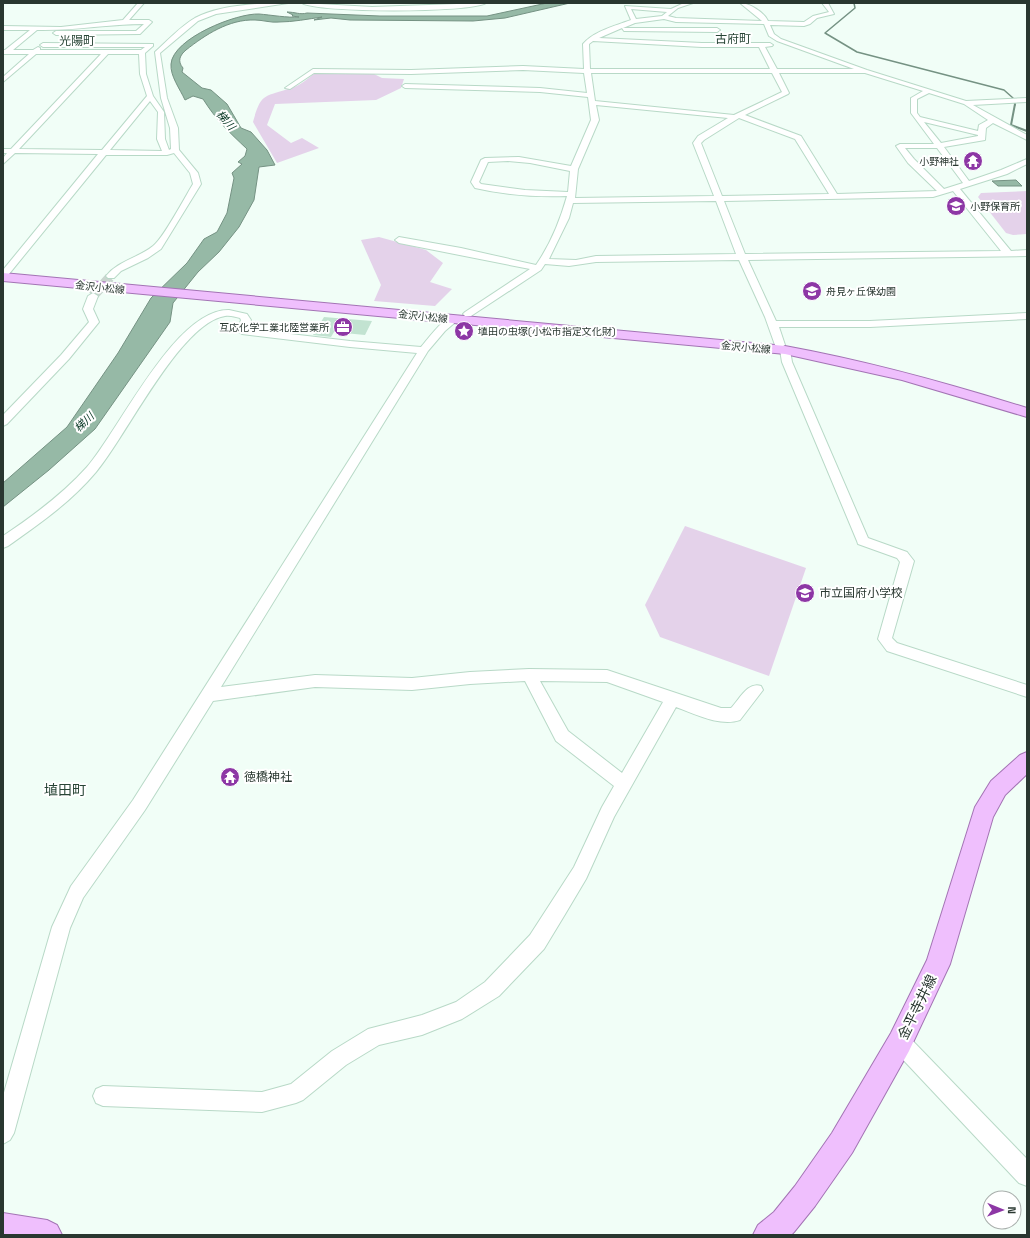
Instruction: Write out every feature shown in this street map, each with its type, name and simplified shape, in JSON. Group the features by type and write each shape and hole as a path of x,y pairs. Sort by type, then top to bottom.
{"main road":[{"name":"金沢小松線","path":"4,273 92,287 120,285 468,314 782,348 831,358 939,385 1027,412"},
{"name":"金沢小松線","path":"228,295 454,319 832,352 960,383 1027,405"},
{"name":"金平寺井線","path":"768,1235 784,1222 805,1196 842,1143 900,1042 938,964 983,814 998,788 1027,761"},
{"path":"3,1227 48,1235"}],"street":[{"path":"125,22 141,3"},
{"path":"111,276 118,269 145,256 158,247 197,184 194,173 175,150 174,128 164,98 157,53 196,20 215,12 285,3"},
{"path":"305,3 372,9 441,7 483,3"},
{"path":"664,17 676,7 690,3"},
{"path":"742,3 764,18 767,22 767,29 770,35 779,40 865,71 966,103 1027,100"},
{"path":"468,314 540,265 548,254 565,218 571,197 574,170 595,120 585,52 586,44 591,39 634,21 664,17 676,20 808,23 815,17 832,13 826,3"},
{"path":"634,21 627,7 672,10"},
{"path":"676,20 684,31 691,36 689,44"},
{"path":"3,33 6,28 58,31 138,33 149,22 125,22 58,31 3,80"},
{"path":"5,52 35,29"},
{"path":"613,29 684,31 722,30"},
{"path":"745,29 767,29"},
{"path":"761,45 770,35"},
{"path":"591,39 689,44 796,46"},
{"path":"5,52 142,52 151,45 43,45"},
{"path":"761,45 786,92 737,116 701,138 697,143 742,257 772,324 863,541 902,555 907,561 885,639 892,647 1027,691"},
{"path":"3,162 106,52"},
{"path":"142,52 142,74 150,96 161,112 161,139 166,153"},
{"path":"288,88 313,71 411,72 523,68 587,71 865,71"},
{"path":"405,86 540,90 592,95"},
{"path":"929,91 914,98 912,108 914,113 968,184"},
{"path":"4,273 107,151 150,96"},
{"path":"966,103 976,112 1027,138"},
{"path":"593,104 737,116 798,138 835,197"},
{"path":"917,118 982,134"},
{"path":"942,192 911,161 900,146 939,146 982,138 982,127 993,120"},
{"path":"3,151 107,151 166,153 175,150"},
{"path":"574,170 518,158 500,158 485,160 475,182 478,186 490,188 571,197 720,199 933,195 956,189 1004,172 1026,162"},
{"path":"956,189 1008,253"},
{"path":"399,240 540,265 577,264 596,259 1027,253"},
{"path":"3,422 65,357 94,322 88,309 92,287"},
{"path":"3,542 39,517 92,470 112,443 150,383 176,348 192,332 210,319 221,314 233,313 244,316 246,320 242,331 350,344 424,350"},
{"path":"772,324 870,324 1027,316"},
{"path":"3,1133 61,927 77,892 139,805 424,350 441,330 454,319"},
{"path":"209,695 315,681 412,684 470,678 529,675 607,676 672,700 721,715 735,715 756,690"},
{"path":"529,675 562,736 624,784"},
{"path":"103,1096 262,1102 296,1093 339,1058 375,1036 422,1025 462,1009 492,988 537,942 580,873 608,812 672,700"},
{"path":"900,1042 1027,1175"}],"shaded area":[{"path":"315,73 372,73 382,78 404,79 401,88 376,100 275,104 267,125 291,143 302,138 319,148 277,163 253,122 256,112 265,97 298,86"},
{"path":"1027,191 1027,234 1013,235 1006,233 978,197 981,193"},
{"path":"379,237 426,250 443,263 430,282 452,289 435,306 374,301 381,285 361,240"},
{"path":"685,526 806,568 769,676 660,637 645,605"}],"water":[{"name":"梯川","path":"547,3 570,3 505,18 473,21 350,20 331,18 314,20 322,17 284,22 245,20 218,29 193,44 184,52 180,61 183,68 182,72 202,88 211,90 227,104 241,128 251,132 267,150 275,165 259,167 254,200 239,227 219,252 198,272 173,303 170,322 95,429 49,470 3,507 3,483 67,427 118,353 151,298 187,263 204,239 217,232 227,213 234,178 232,173 242,164 238,162 245,156 247,149 223,126 203,99 193,96 185,100 171,69 174,54 182,45 194,36 208,29 236,18 249,15 259,14 299,17 292,16 293,15 287,12 302,14 380,16 487,16"},
{"path":"1016,180 1022,186 998,186 992,181"}],"building":[{"name":"互応化学工業北陸営業所","path":"324,317 372,321 365,335 334,332 331,337 313,335"}],"waterway":[{"path":"854,3 855,8 825,33 857,52 1004,90 1013,98 1015,105"},
{"path":"1015,105 1011,125 1027,131"}],"tunnel":[{"path":"93,296 111,276"}],"place":[{"name":"小野神社","path":"973,161"},
{"name":"小野保育所","path":"956,206"},
{"name":"舟見ヶ丘保幼園","path":"812,291"},
{"name":"互応化学工業北陸営業所","path":"343,327"},
{"name":"埴田の虫塚(小松市指定文化財)","path":"464,331"},
{"name":"市立国府小学校","path":"805,593"},
{"name":"徳橋神社","path":"230,777"}],"district":[{"name":"古府町","path":"733,39"},
{"name":"光陽町","path":"77,41"},
{"name":"埴田町","path":"65,790"}]}
